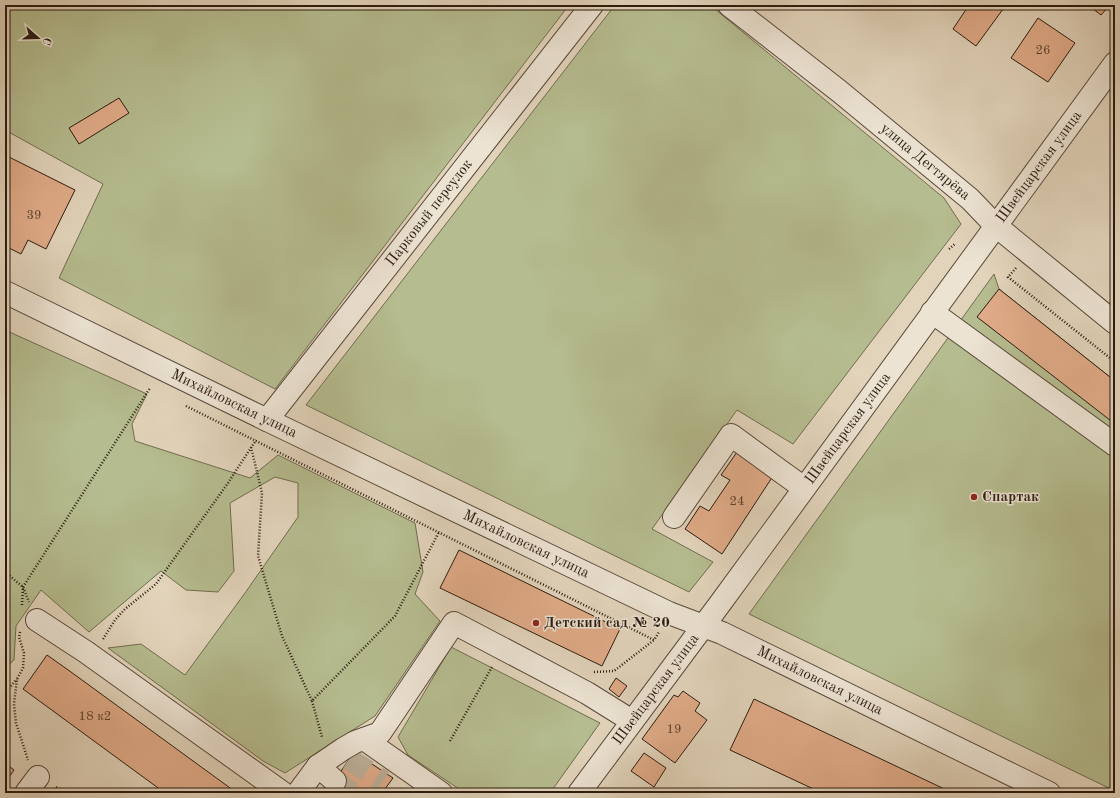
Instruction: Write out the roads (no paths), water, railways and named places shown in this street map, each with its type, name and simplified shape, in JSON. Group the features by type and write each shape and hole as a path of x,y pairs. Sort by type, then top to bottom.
{"street":[{"name":"Парковый переулок","path":"266,420 592,5"},
{"name":"улица Дегтярёва","path":"729,5 839,91 970,199 995,225 1028,253 1115,323"},
{"name":"Швейцарская улица","path":"579,793 722,601 995,225 1115,63"},
{"name":"Михайловская улица","path":"5,292 266,420 669,613 722,633 1049,793"},
{"path":"932,312 1115,445"},
{"path":"674,517 731,435 804,488"},
{"path":"26,619 94,657 283,793"},
{"path":"298,793 336,764 355,742 380,734 454,623 587,694 632,721"},
{"path":"364,739 441,793"}],"tunnel":[{"path":"349,759 383,781"},
{"path":"335,781 352,793"}],"place":[{"name":"Спартак","path":"974,497"},
{"name":"Детский сад № 20","path":"536,623"}]}
